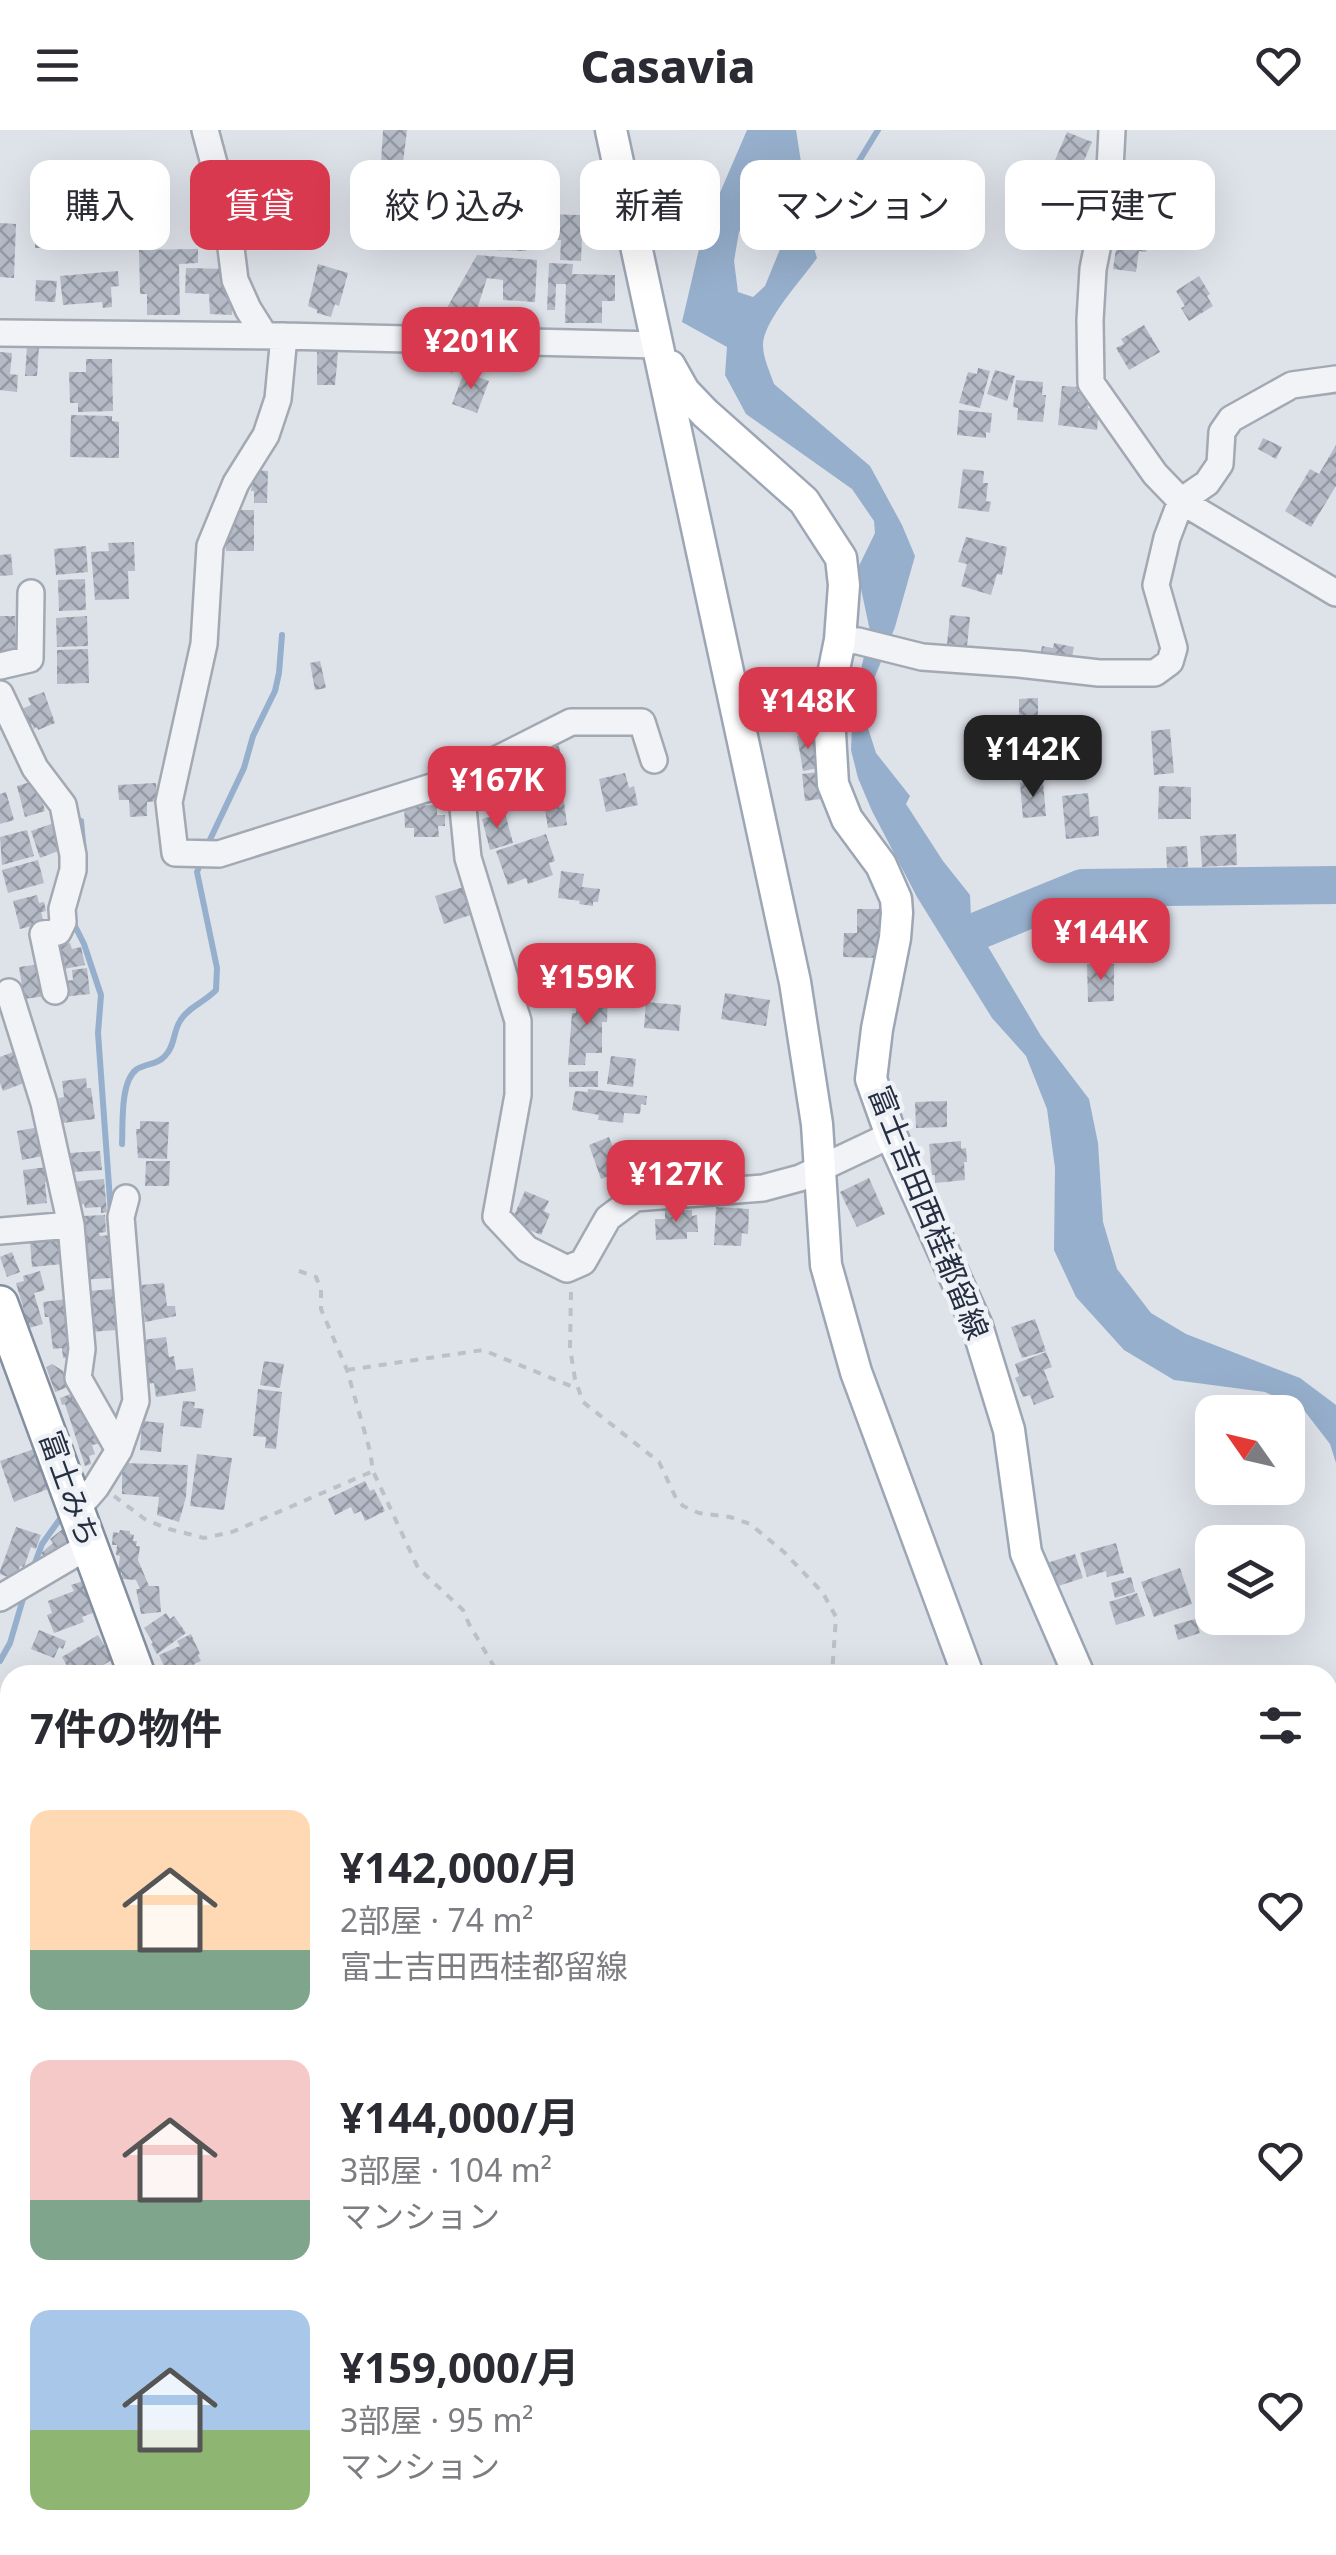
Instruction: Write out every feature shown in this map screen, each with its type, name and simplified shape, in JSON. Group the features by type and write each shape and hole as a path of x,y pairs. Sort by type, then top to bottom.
{"highway":[{"name":"富士みち","path":"0,1304 87,1497 90,1545 133,1665"}],"main road":[{"name":"富士吉田西桂都留線","path":"611,131 796,982 817,1124 826,1265 856,1372 964,1665"},
{"name":"富士吉田西桂都留線","path":"658,346 684,391 804,500 841,558 849,641 828,700 834,784 847,819 881,865 896,899 895,938 870,1078 891,1135 977,1326 1009,1430 1026,1553 1075,1665"}],"street":[{"path":"205,130 226,208 235,280 248,309 275,336 278,399 266,435 236,483 210,546 204,644 169,802 175,853 219,854 460,778 571,722 642,722 654,760"},
{"path":"1112,130 1109,189 1093,269 1091,383 1155,474 1181,502 1336,593"},
{"path":"0,333 658,346"},
{"path":"849,641 922,657 1100,674 1155,673 1170,662 1174,648 1156,585 1168,538 1181,502 1208,483 1220,464 1222,432 1231,419 1292,385 1336,378"},
{"path":"0,666 30,659 31,594"},
{"path":"0,694 35,768 62,805 73,855 63,922 58,932 44,934 55,992"},
{"path":"460,778 468,858 518,1021 518,1096 496,1216 526,1249 567,1268 583,1262 608,1218 635,1198 763,1188 800,1178 891,1135"},
{"path":"9,992 44,1103 71,1225 82,1349 78,1378 119,1450"},
{"path":"87,1497 119,1450 136,1400 121,1217 126,1198"},
{"path":"0,1232 71,1225"},
{"path":"0,1598 90,1545"}],"path":[{"path":"299,1271 316,1277 321,1290 320,1309 347,1370 373,1471 418,1568 464,1610 493,1665"},
{"path":"570,1280 570,1348 584,1402 659,1462 683,1506 699,1514 730,1517 750,1524 784,1552 823,1593 836,1617 833,1665"},
{"path":"347,1370 483,1350 578,1389"},
{"path":"87,1497 204,1538 232,1532 373,1471"}],"water":[{"path":"747,130 796,130 801,160 740,160 740,231 734,261 738,292 753,297 765,286 780,250 815,250 817,258 769,324 763,345 765,360 774,384 870,466 915,556 895,627 872,684 868,728 876,753 910,796 906,804 970,895 971,918 1041,1036 1089,1099 1098,1143 1103,1222 1117,1269 1151,1313 1186,1334 1300,1378 1336,1405 1336,1463 1330,1444 1305,1412 1305,1395 1272,1395 1174,1380 1124,1350 1076,1297 1054,1250 1055,1168 1047,1109 1026,1056 992,1018 917,897 858,778 851,750 853,703 870,631 857,570 875,533 874,521 852,489 746,414 725,375 727,347 682,322 699,250 720,250 720,193"}],"building":[{"path":"383,130 407,130 403,160 381,160"},
{"path":"1067,132 1092,142 1084,160 1055,160"},
{"path":"560,214 580,215 581,261 560,260"},
{"path":"0,223 16,224 14,278 0,277"},
{"path":"139,250 198,250 198,263 179,264 180,315 147,315 147,294 140,294"},
{"path":"1116,250 1146,250 1139,251 1136,272 1113,269"},
{"path":"477,255 537,260 535,302 503,300 503,280 487,278 472,325 445,324 444,313"},
{"path":"549,263 573,264 572,274 615,275 615,301 602,301 602,323 565,323 566,284 556,284 555,310 547,310"},
{"path":"318,264 348,273 339,306 335,304 331,317 308,306"},
{"path":"186,268 227,269 233,293 232,315 210,314 209,294 185,293"},
{"path":"118,271 119,286 111,287 112,307 103,308 102,302 63,305 60,276"},
{"path":"1199,276 1213,306 1189,321 1176,291"},
{"path":"36,280 57,281 55,302 35,301"},
{"path":"1144,325 1160,352 1129,370 1116,348 1124,344 1121,339"},
{"path":"27,346 39,347 37,376 25,376"},
{"path":"317,348 333,348 338,353 335,385 317,385"},
{"path":"462,349 452,374 429,350"},
{"path":"0,352 12,353 10,374 18,375 17,392 0,390"},
{"path":"86,359 112,359 113,411 78,412 78,403 70,403 69,372 86,372"},
{"path":"978,368 990,371 980,408 959,403 968,372 977,374"},
{"path":"995,370 1015,376 1007,401 987,394"},
{"path":"464,372 489,381 477,413 452,404"},
{"path":"1016,380 1043,382 1043,422 1017,420 1018,408 1013,407"},
{"path":"1062,386 1090,393 1088,408 1099,410 1097,430 1058,425"},
{"path":"959,410 992,413 986,438 957,435"},
{"path":"71,415 112,416 112,421 119,422 119,458 70,457"},
{"path":"1263,438 1282,447 1276,459 1258,449"},
{"path":"1336,445 1336,486 1311,527 1285,511 1310,469 1319,474"},
{"path":"963,469 984,471 983,483 988,483 986,501 991,502 989,512 958,508"},
{"path":"254,470 268,471 267,503 254,503"},
{"path":"231,510 254,510 254,551 226,551 226,522"},
{"path":"966,537 1007,547 1002,575 997,574 991,595 961,586 967,564 958,562"},
{"path":"134,542 135,571 128,571 129,599 95,600 91,552 109,551 108,543"},
{"path":"86,546 88,572 56,575 54,549"},
{"path":"11,554 13,575 0,576 0,555"},
{"path":"85,579 86,610 59,611 58,580"},
{"path":"950,615 970,617 967,646 947,644"},
{"path":"0,616 15,616 16,652 0,653"},
{"path":"87,616 88,646 57,647 56,618"},
{"path":"1054,643 1074,647 1071,662 1040,657 1042,646 1053,648"},
{"path":"88,649 89,683 57,684 57,650"},
{"path":"320,661 326,688 315,690 310,663"},
{"path":"44,692 55,723 38,730 32,724 28,726 22,709 31,705 28,698"},
{"path":"1038,698 1038,724 1019,724 1019,699"},
{"path":"1078,728 1080,771 1054,773 1052,734"},
{"path":"1170,729 1174,773 1154,775 1151,731"},
{"path":"1043,730 1048,774 1021,775 1020,731"},
{"path":"813,733 819,768 803,771 797,736"},
{"path":"558,742 565,772 543,778 536,748"},
{"path":"497,770 508,801 481,810 470,779"},
{"path":"826,771 829,798 805,801 802,774"},
{"path":"625,773 629,788 634,786 638,805 606,812 599,779"},
{"path":"37,780 45,811 25,817 17,786"},
{"path":"1043,781 1046,816 1023,818 1020,783"},
{"path":"156,783 157,801 147,802 147,816 130,817 129,800 119,800 118,785"},
{"path":"1159,786 1191,787 1191,819 1158,819"},
{"path":"6,792 14,820 0,824 0,794"},
{"path":"1088,793 1090,817 1098,816 1099,836 1066,839 1062,796"},
{"path":"563,794 567,825 548,828 543,797"},
{"path":"437,805 437,815 445,815 445,826 438,826 439,837 414,837 414,828 405,828 404,806"},
{"path":"505,813 513,843 490,850 482,819"},
{"path":"57,822 61,850 40,858 31,831"},
{"path":"27,830 34,856 2,865 0,837"},
{"path":"546,834 555,861 549,863 553,875 528,884 526,878 508,885 496,851"},
{"path":"1236,834 1237,865 1202,867 1200,836"},
{"path":"1187,846 1188,867 1167,868 1166,847"},
{"path":"38,860 44,883 8,893 2,870"},
{"path":"561,871 584,874 582,887 600,889 598,902 593,902 593,906 558,898"},
{"path":"467,886 476,913 444,924 435,896"},
{"path":"37,895 39,903 44,902 44,923 20,929 13,901"},
{"path":"1077,907 1078,915 1088,914 1093,954 1064,958 1062,944 1056,945 1051,910"},
{"path":"857,909 880,909 880,958 843,957 844,933 857,933"},
{"path":"70,943 72,949 81,947 85,965 59,970 55,946"},
{"path":"41,964 46,996 24,999 19,967"},
{"path":"1087,964 1114,964 1114,1001 1088,1002"},
{"path":"87,968 90,994 62,997 60,982 73,980 72,970"},
{"path":"725,993 770,1000 766,1026 721,1019"},
{"path":"608,996 607,1022 602,1022 602,1053 586,1053 585,1065 568,1065 576,999"},
{"path":"646,1002 681,1005 679,1031 644,1028"},
{"path":"13,1052 24,1083 3,1091 0,1057"},
{"path":"611,1056 636,1059 633,1087 607,1084"},
{"path":"598,1071 598,1087 569,1087 569,1072"},
{"path":"86,1078 95,1119 62,1123 62,1081"},
{"path":"575,1091 647,1096 646,1105 641,1104 640,1114 624,1113 623,1123 598,1120 599,1115 572,1110"},
{"path":"947,1101 947,1127 916,1128 915,1102"},
{"path":"140,1121 169,1122 167,1159 138,1158 136,1129 140,1129"},
{"path":"39,1127 43,1156 22,1160 17,1131"},
{"path":"609,1137 622,1171 601,1179 589,1145"},
{"path":"961,1141 961,1149 966,1148 965,1180 935,1183 929,1144"},
{"path":"675,1149 694,1151 690,1178 671,1176"},
{"path":"100,1151 102,1170 71,1172 70,1153"},
{"path":"146,1161 170,1161 169,1186 145,1186"},
{"path":"48,1167 47,1203 27,1205 23,1170"},
{"path":"869,1178 885,1214 857,1227 840,1192"},
{"path":"104,1179 107,1212 101,1213 101,1207 85,1208 84,1204 72,1206 70,1182"},
{"path":"525,1191 549,1201 544,1211 550,1214 541,1235 511,1222"},
{"path":"716,1207 749,1209 748,1234 742,1233 741,1246 714,1245"},
{"path":"665,1210 692,1210 692,1216 697,1215 698,1232 687,1232 687,1239 656,1240 655,1219 665,1219"},
{"path":"105,1215 106,1232 99,1233 111,1235 111,1278 81,1280 82,1216"},
{"path":"60,1239 62,1264 32,1267 30,1242"},
{"path":"12,1252 20,1272 7,1277 0,1257"},
{"path":"40,1271 45,1290 34,1293 43,1324 29,1328 16,1283 24,1281 23,1276"},
{"path":"164,1283 167,1306 175,1306 176,1316 145,1322 141,1285"},
{"path":"115,1289 117,1330 89,1332 87,1291"},
{"path":"67,1299 77,1357 63,1358 62,1348 53,1349 43,1302"},
{"path":"1035,1319 1046,1351 1022,1358 1011,1327"},
{"path":"166,1337 176,1370 193,1368 196,1391 156,1397 154,1383 144,1380 143,1340"},
{"path":"1046,1352 1052,1367 1044,1370 1054,1397 1034,1405 1030,1395 1023,1397 1015,1378 1019,1376 1015,1364"},
{"path":"264,1361 284,1364 280,1388 260,1385"},
{"path":"52,1364 63,1371 68,1387 55,1392 46,1367"},
{"path":"258,1389 282,1392 276,1449 265,1448 266,1437 253,1436"},
{"path":"76,1392 101,1443 92,1445 95,1454 89,1456 91,1464 85,1466 60,1398"},
{"path":"183,1401 195,1402 194,1408 204,1409 201,1428 180,1426"},
{"path":"142,1421 164,1423 161,1452 140,1450"},
{"path":"34,1449 48,1489 14,1502 0,1461"},
{"path":"197,1454 232,1458 224,1510 190,1506"},
{"path":"122,1463 188,1465 186,1497 179,1522 157,1515 159,1497 122,1494"},
{"path":"365,1481 370,1491 374,1489 385,1511 365,1521 361,1511 354,1514 351,1507 335,1515 328,1499"},
{"path":"16,1527 41,1535 15,1580 0,1571"},
{"path":"64,1528 75,1543 49,1564 41,1553"},
{"path":"130,1531 136,1546 140,1546 138,1560 149,1586 159,1586 161,1612 141,1614 136,1580 122,1579 118,1572 120,1556 116,1555 117,1545 112,1545 113,1532"},
{"path":"1116,1543 1124,1573 1107,1577 1106,1571 1087,1577 1080,1553"},
{"path":"1075,1554 1083,1578 1055,1587 1047,1563"},
{"path":"1180,1568 1192,1604 1154,1617 1141,1582"},
{"path":"1131,1577 1135,1592 1115,1598 1111,1583"},
{"path":"86,1580 98,1611 82,1617 84,1622 54,1633 47,1615 52,1613 48,1601 74,1591 71,1585"},
{"path":"1137,1593 1145,1616 1116,1625 1109,1602"},
{"path":"166,1613 170,1619 174,1616 186,1633 157,1654 144,1628"},
{"path":"1195,1619 1195,1635 1178,1640 1174,1625"},
{"path":"39,1630 66,1641 54,1658 31,1649"},
{"path":"191,1634 201,1661 194,1665 164,1665 159,1655 180,1646 177,1641"},
{"path":"98,1635 113,1659 103,1665 66,1665 62,1657"}],"waterway":[{"path":"860,160 878,130"},
{"path":"207,846 275,691 282,635"},
{"path":"81,821 84,852"},
{"path":"122,1144 124,1103 132,1075 165,1056 183,1016 216,990 217,968 197,872 201,862"},
{"path":"972,933 1082,888 1336,885"},
{"path":"73,922 101,995 98,1033 111,1214"},
{"path":"32,1571 42,1544 65,1512"},
{"path":"0,1661 10,1643 25,1592"}]}
